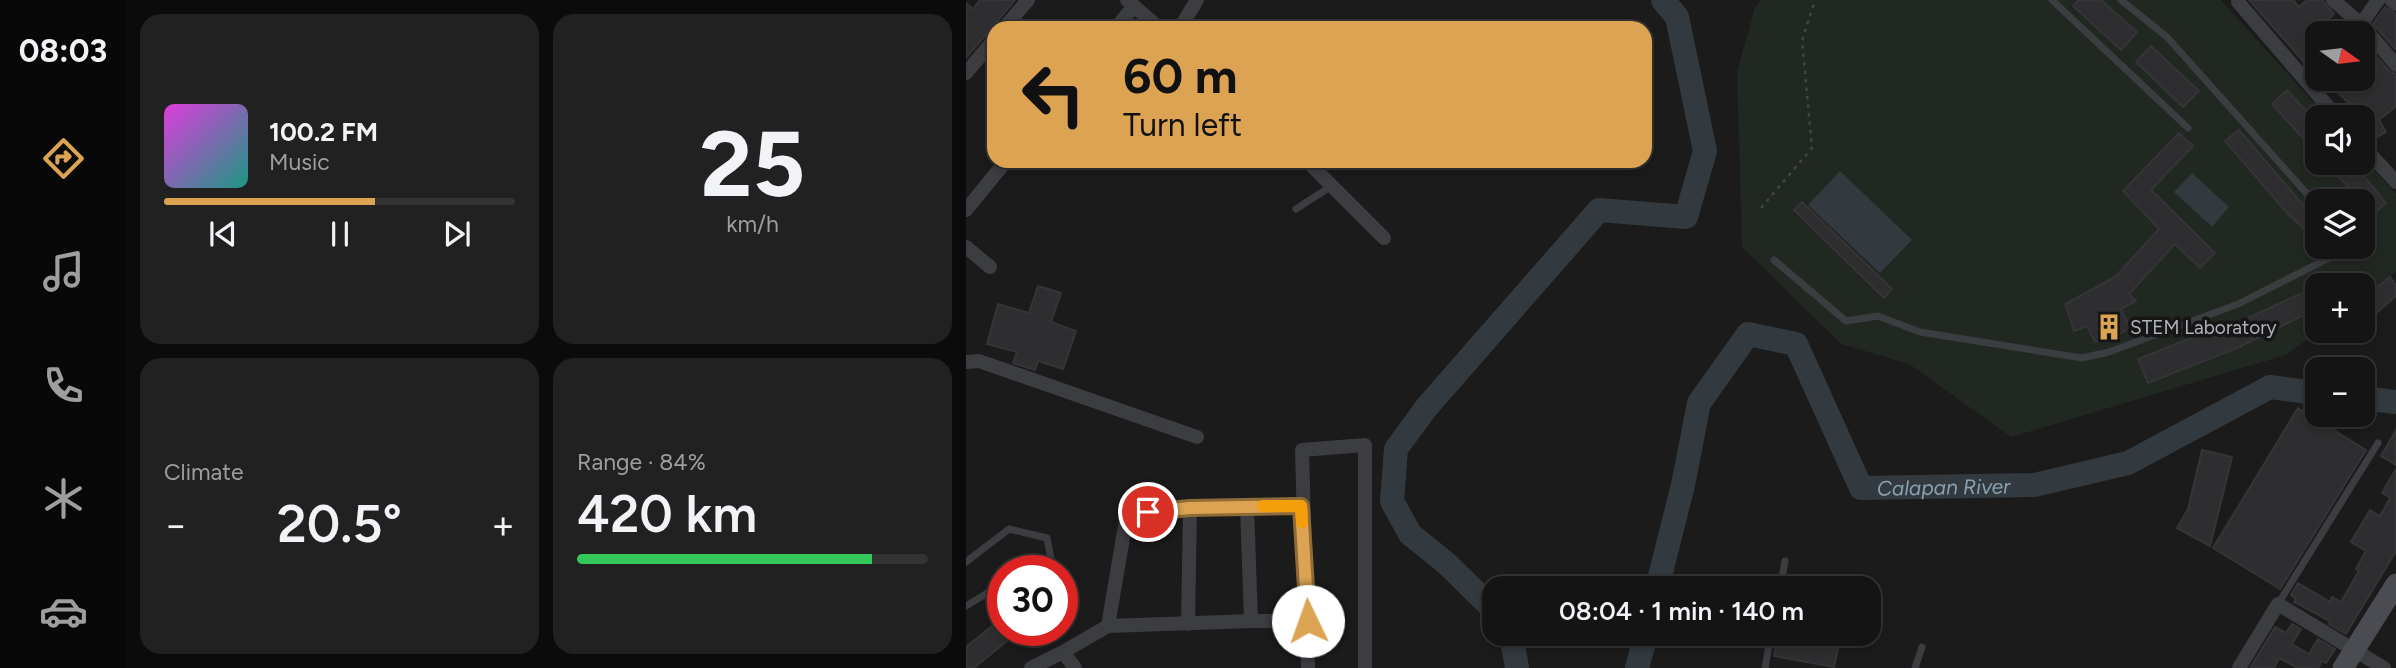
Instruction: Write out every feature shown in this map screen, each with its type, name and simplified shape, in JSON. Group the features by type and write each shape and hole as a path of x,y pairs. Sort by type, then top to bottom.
{"street":[{"path":"1010,21 1028,0"},
{"path":"1184,21 1197,0"},
{"path":"2333,0 2351,21"},
{"path":"2364,21 2378,0"},
{"path":"2391,0 2396,4"},
{"path":"2238,2 2305,73"},
{"path":"1120,21 1130,3 1151,21"},
{"path":"2375,45 2396,65"},
{"path":"966,73 987,48"},
{"path":"2375,159 2396,182"},
{"path":"966,210 1000,168"},
{"path":"1315,168 1384,238"},
{"path":"966,247 990,267"},
{"path":"966,362 979,361 1197,437"},
{"path":"1308,668 1301,506 1302,450 1365,445 1365,668"},
{"path":"1108,626 1127,514 1190,508 1301,506"},
{"path":"1247,507 1251,621"},
{"path":"1188,624 1190,508"},
{"path":"2349,659 2396,584"},
{"path":"2239,668 2278,604 2349,659 2384,668"},
{"path":"1031,668 1108,626 1308,621"},
{"path":"1063,652 1075,668"}],"lane":[{"path":"2052,0 2188,128"},
{"path":"2121,0 2166,37 2305,192"},
{"path":"1296,209 1334,185"},
{"path":"1774,260 1846,321 1878,316 1920,332 2082,358 2109,352 2238,304 2327,259"},
{"path":"2278,604 2378,443"},
{"path":"966,562 1009,528 1047,538 1050,555"},
{"path":"1782,576 1785,561"},
{"path":"966,606 987,593"},
{"path":"1765,668 1769,646"},
{"path":"1915,668 1922,647"}],"path":[{"path":"1761,208 1812,148 1802,41 1815,0"}],"shaded area":[{"path":"1761,0 2221,0 2316,105 2305,105 2305,175 2375,175 2375,170 2396,194 2396,272 2375,288 2375,273 2305,273 2305,341 2286,355 2011,437 1909,364 1841,344 1742,247 1737,72 1755,7"},
{"path":"1840,171 1912,240 1880,273 1808,205"},
{"path":"2192,173 2229,207 2212,227 2174,192"}],"building":[{"path":"980,0 1015,0 997,21 987,21 987,33 966,58 966,3 973,9"},
{"path":"2079,0 2101,0 2137,32 2121,50 2073,6"},
{"path":"2249,0 2293,0 2299,7 2307,0 2322,0 2334,14 2326,21 2305,21 2305,63"},
{"path":"2385,7 2396,14 2396,50 2375,26 2375,21"},
{"path":"2151,46 2199,91 2183,107 2136,62"},
{"path":"2375,55 2389,71 2396,74 2396,106 2379,120 2386,132 2375,139 2375,105 2350,105 2337,91 2375,91"},
{"path":"2287,90 2305,110 2305,141 2272,104"},
{"path":"2239,130 2305,207 2305,230 2288,214 2225,141"},
{"path":"2179,133 2193,146 2151,190 2215,253 2200,268 2175,244 2129,294 2136,301 2121,309 2131,329 2095,342 2087,326 2074,331 2065,304 2115,277 2159,229 2123,191"},
{"path":"2337,175 2363,175 2374,189 2350,189"},
{"path":"2375,190 2386,203 2375,213"},
{"path":"1802,202 1892,289 1884,298 1794,210"},
{"path":"2390,277 2396,285 2396,296 2375,314 2375,289"},
{"path":"1038,286 1061,293 1051,322 1076,331 1063,369 1038,361 1035,370 1013,363 1017,352 987,344 998,304 1029,313"},
{"path":"2304,292 2305,314 2237,348 2148,383 2138,359 2228,323 2229,327"},
{"path":"2298,408 2305,412 2305,427 2329,427 2366,450 2280,589 2213,548"},
{"path":"2396,430 2396,465 2381,456"},
{"path":"2202,450 2232,457 2210,546 2177,528 2188,509"},
{"path":"2396,469 2396,551 2346,634 2329,624 2330,621 2294,602 2296,599 2291,595 2298,583 2330,602 2332,597 2341,602 2359,571 2356,569 2366,551 2351,542 2370,510 2380,516 2390,498 2382,493"},
{"path":"2292,624 2301,629 2292,644 2309,654 2318,639 2335,649 2326,663 2322,661 2318,668 2298,668 2279,658 2274,668 2250,668 2275,627 2286,633"},
{"path":"987,630 987,646 1001,646 974,668 966,668 966,647"},
{"path":"1776,646 1838,646 1834,667 1774,656"}],"waterway":[{"name":"Calapan River","path":"1482,598 1446,563 1410,534 1392,501 1396,449 1426,408 1599,210 1686,217 1705,151 1677,17 1663,0"},
{"name":"Calapan River","path":"1660,576 1683,485 1699,403 1748,334 1796,344 1861,488 2034,485 2128,463 2270,387 2305,391"},
{"name":"Calapan River","path":"2375,400 2396,402"},
{"name":"Calapan River","path":"1513,646 1517,668"},
{"name":"Calapan River","path":"1637,668 1643,646"}],"slow traffic":[{"path":"1263,506 1301,506 1302,522"}],"place":[{"name":"STEM Laboratory","path":"2109,327"}],"route":[{"path":"1148,512 1190,508 1301,506 1308,621"}]}
